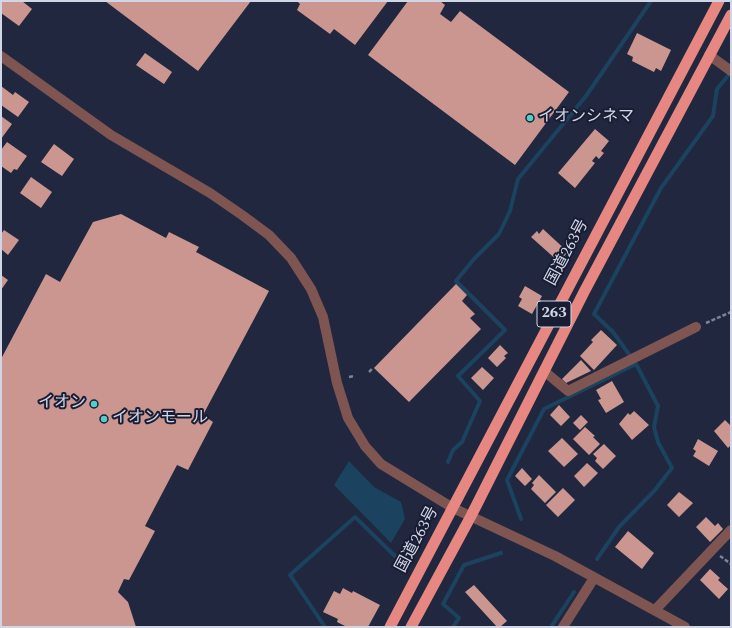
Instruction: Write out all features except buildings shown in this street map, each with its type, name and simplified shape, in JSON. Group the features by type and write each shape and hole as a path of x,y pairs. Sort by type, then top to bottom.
{"highway":[{"name":"国道263号","path":"390,627 719,1"},
{"name":"国道263号","path":"411,627 471,516 584,292 731,15"}],"street":[{"path":"709,55 730,70"},
{"path":"1,56 112,135 210,193 269,235 291,258 311,289 323,317 337,383 348,418 366,446 381,464 453,508 594,578 685,627"},
{"path":"544,371 568,391 696,327"},
{"path":"655,610 731,530"},
{"path":"563,627 594,578"}],"path":[{"path":"696,327 731,312"},
{"path":"369,372 372,369"},
{"path":"349,377 355,376"}],"water":[{"path":"349,461 374,487 401,502 405,519 391,543 334,485"}],"waterway":[{"path":"448,462 453,450 462,442 480,401 458,376 505,330 456,281 474,259 499,234 510,211 518,179 586,96 651,1"},
{"path":"597,559 619,527 655,490 672,468 658,442 654,427 658,406 636,364 613,332 594,314 661,188 713,116 717,89 731,72"},
{"path":"521,519 507,480 544,409 636,364"},
{"path":"325,627 290,575 355,517 399,560 406,555 416,533"},
{"path":"453,627 459,618 443,604 464,565 501,553"},
{"path":"399,560 404,565"},
{"path":"551,627 574,592"}],"place":[{"name":"イオンシネマ","path":"530,118"},
{"name":"イオン","path":"94,404"},
{"name":"イオンモール","path":"104,419"}]}
